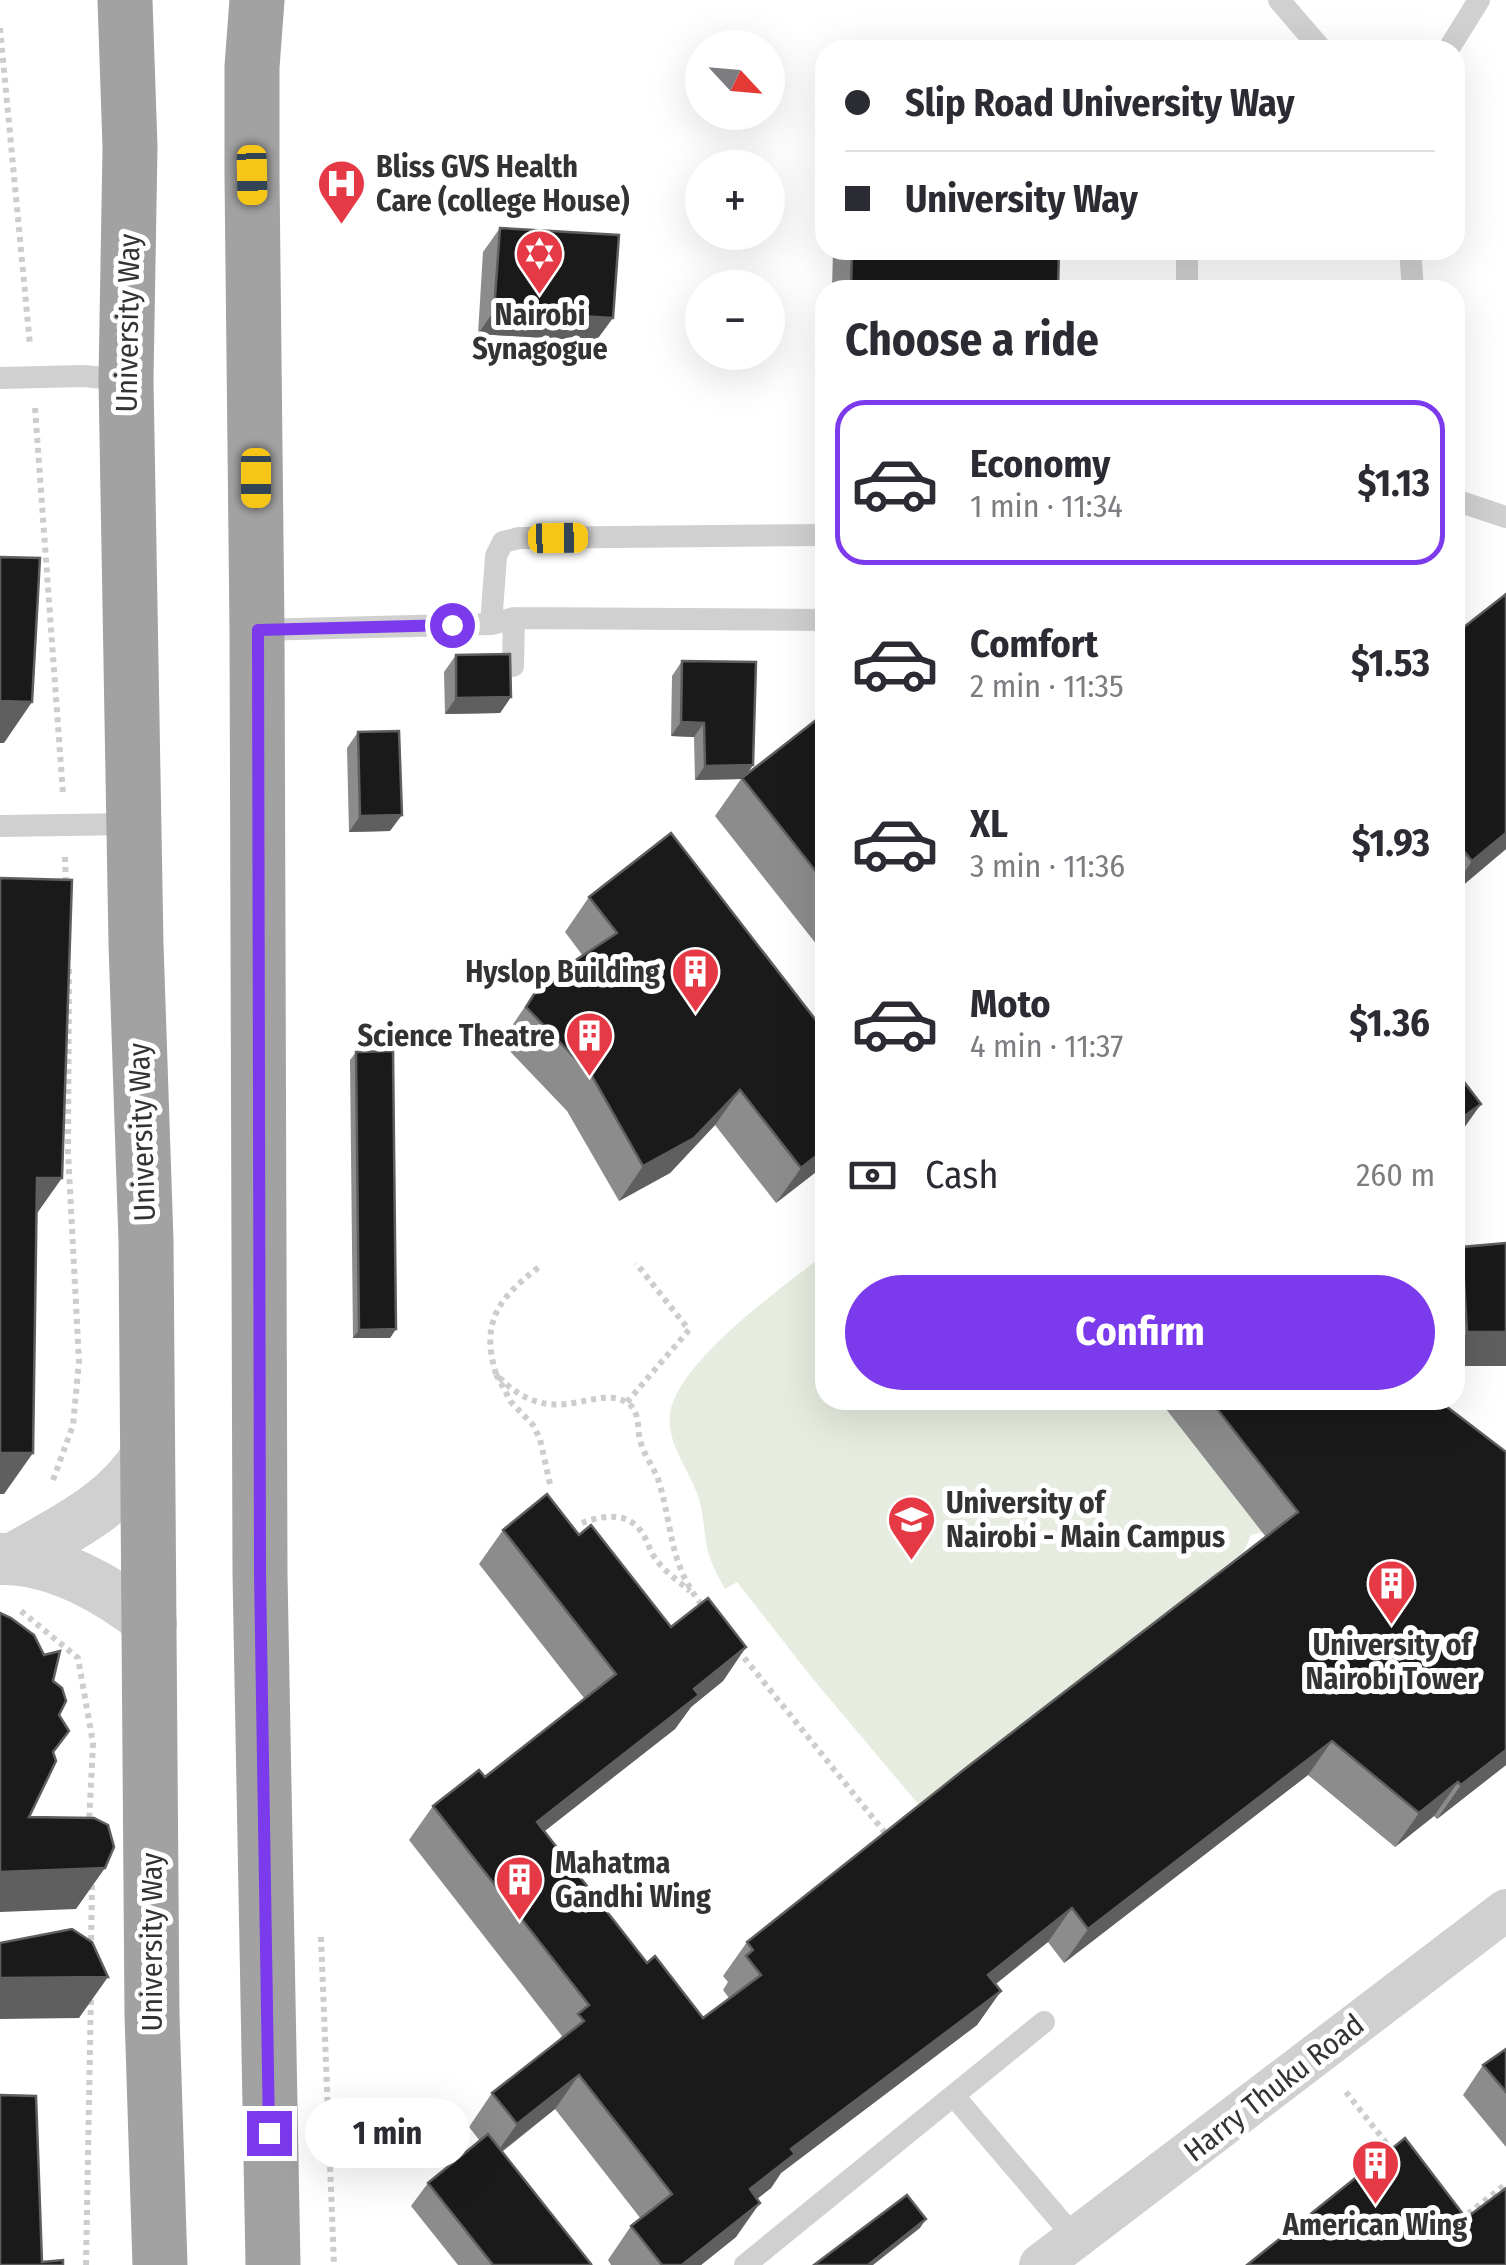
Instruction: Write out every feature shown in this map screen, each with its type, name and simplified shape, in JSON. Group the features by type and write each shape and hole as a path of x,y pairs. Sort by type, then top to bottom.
{"highway":[{"name":"University Way","path":"124,0 130,147 126,380 146,1242 152,2016 160,2265"},
{"path":"257,0 252,67 252,175 258,630 260,1574 273,2265"}],"street":[{"path":"9,1575 125,1486 148,1454"},
{"path":"9,1575 70,1574 119,1597 151,1624"},
{"name":"Harry Thuku Road","path":"1040,2265 1506,1910"}],"lane":[{"path":"1278,0 1313,40"},
{"path":"1454,40 1479,0"},
{"path":"0,378 84,376 126,380"},
{"path":"1465,503 1506,516"},
{"path":"491,624 496,556 503,542 519,538 815,535"},
{"path":"258,630 491,624 514,618 815,620"},
{"path":"512,666 514,618"},
{"path":"0,826 134,824"},
{"path":"744,2265 1044,2022"},
{"path":"954,2096 1075,2238"}],"path":[{"path":"0,28 32,377 66,884"},
{"path":"50,1486 73,1425 80,1361 68,1152 69,963"},
{"path":"627,1402 689,1330 636,1262"},
{"path":"539,1267 502,1299 491,1342 496,1374 540,1438 550,1484"},
{"path":"496,1374 521,1396 540,1404 564,1406 605,1397 627,1402 634,1410 640,1443 661,1487 671,1546 691,1592"},
{"path":"582,1524 614,1516 632,1522 662,1567 691,1592 715,1622"},
{"path":"9,1575 78,1658 93,1744 89,1839"},
{"path":"728,1638 896,1847"},
{"path":"92,1878 92,1952"},
{"path":"320,1936 334,2265"},
{"path":"86,2265 91,1989"},
{"path":"1346,2092 1406,2168"},
{"path":"1380,2164 1394,2153"},
{"path":"1451,2227 1506,2184"}],"shaded area":[{"path":"815,1262 815,1410 1168,1410 1263,1532 1251,1535 1244,1551 980,1761 924,1811 737,1582 725,1589 708,1553 699,1499 671,1434 670,1413 692,1370 760,1305"}],"building":[{"name":"Nairobi Synagogue","path":"500,228 619,235 613,318 494,311"},
{"path":"852,260 1059,260 1058,280 851,280"},
{"path":"0,557 40,558 32,702 0,701"},
{"path":"1506,594 1506,833 1472,861 1465,852 1465,626"},
{"path":"510,654 511,697 456,698 456,655"},
{"path":"682,661 756,662 753,765 705,766 704,723 681,722"},
{"path":"815,721 815,870 742,778"},
{"path":"399,731 402,815 360,816 358,732"},
{"path":"671,833 815,1019 815,1157 801,1168 740,1090 694,1138 643,1166 592,1076 526,1007 541,983 617,933 589,897"},
{"path":"0,878 72,880 62,1178 37,1178 33,1453 0,1453"},
{"path":"393,1051 396,1329 359,1330 356,1052"},
{"path":"1465,1083 1481,1104 1465,1116"},
{"path":"1506,1243 1506,1332 1467,1332 1465,1247"},
{"path":"1218,1410 1451,1410 1506,1452 1506,1750 1461,1785 1458,1782 1419,1813 1332,1741 1088,1929 1072,1908 988,1975 1001,1991 791,2149 795,2154 750,2189 760,2203 682,2265 662,2265 631,2226 672,2194 579,2075 517,2124 492,2093 584,2021 578,2014 589,2005 433,1806 479,1770 485,1777 616,1674 503,1530 547,1494 579,1535 591,1525 671,1627 708,1598 746,1647 694,1689 699,1695 537,1822 647,1963 655,1956 703,2018 761,1975 746,1956 753,1950 747,1942 1298,1512"},
{"path":"0,1613 34,1635 44,1655 60,1651 53,1681 62,1688 66,1701 59,1715 69,1731 53,1752 56,1761 29,1817 94,1818 108,1825 114,1847 105,1868 0,1872"},
{"path":"72,1929 92,1942 108,1977 0,1978 0,1943"},
{"path":"1506,2049 1506,2092 1483,2065"},
{"path":"0,2095 36,2096 42,2262 63,2260 63,2265 0,2265"},
{"path":"488,2134 591,2264 493,2265 428,2183"},
{"path":"1405,2138 1466,2218 1506,2188 1506,2265 1247,2265"},
{"path":"907,2195 926,2219 868,2265 814,2265"}],"place":[{"name":"Bliss GVS Health Care (college House)","path":"341,226"},
{"name":"Nairobi Synagogue","path":"540,296"},
{"name":"Hyslop Building","path":"695,1014"},
{"name":"Science Theatre","path":"590,1078"},
{"name":"University of Nairobi - Main Campus","path":"911,1562"},
{"name":"University of Nairobi Tower","path":"1392,1626"},
{"name":"Mahatma Gandhi Wing","path":"520,1922"},
{"name":"American Wing","path":"1375,2206"}],"route":[{"path":"269,2133 260,1574 258,630 452,625"}]}
